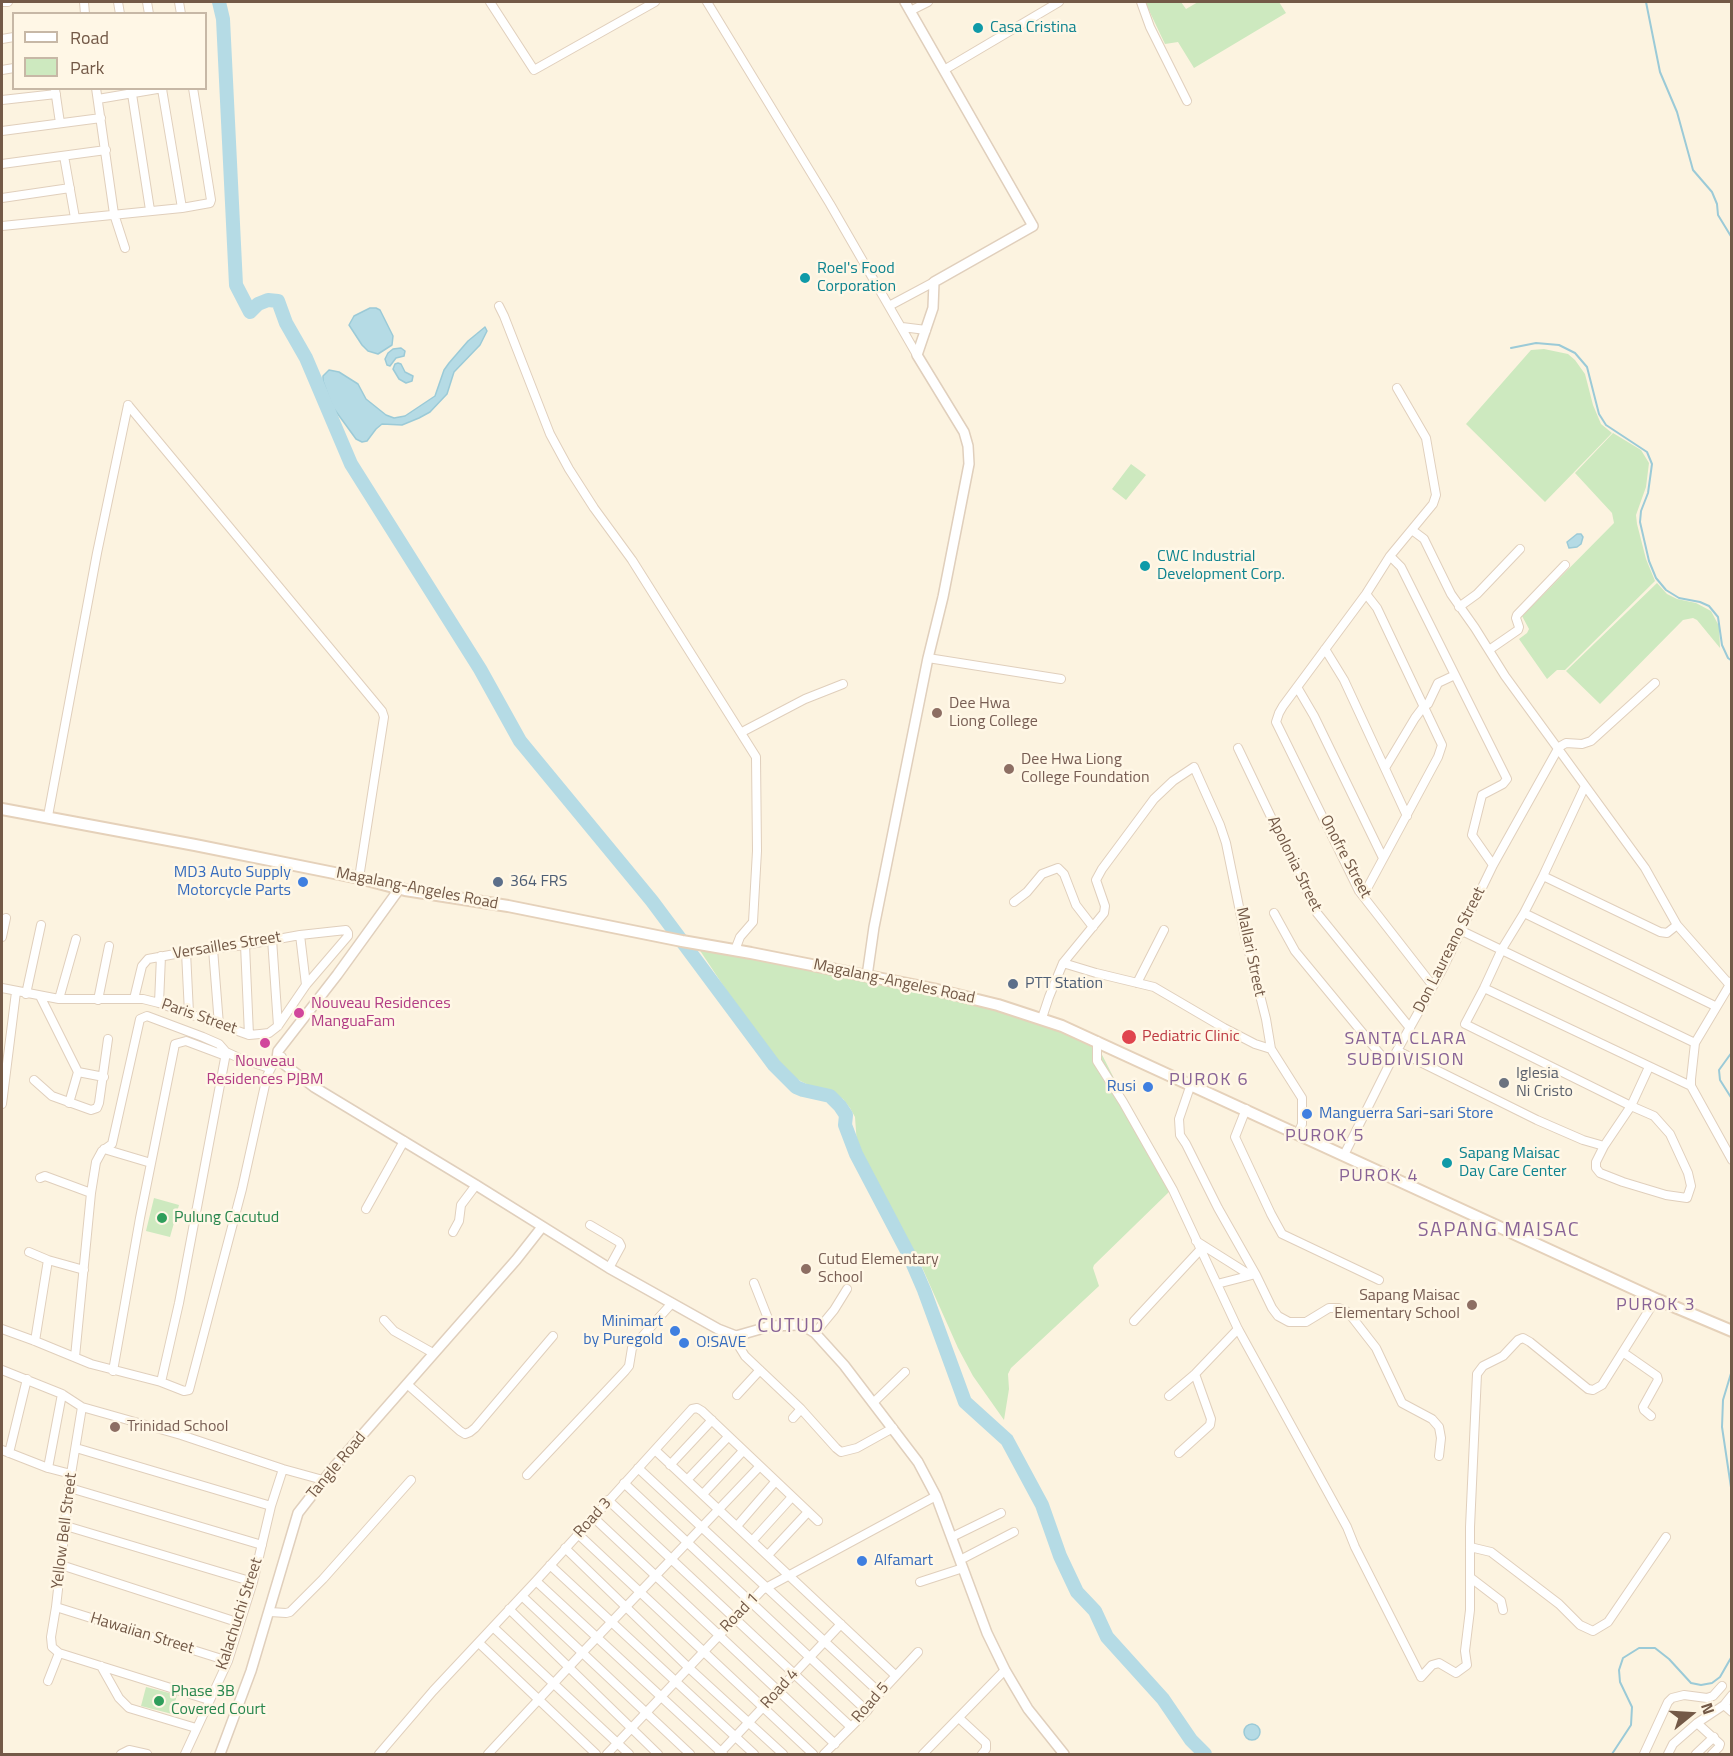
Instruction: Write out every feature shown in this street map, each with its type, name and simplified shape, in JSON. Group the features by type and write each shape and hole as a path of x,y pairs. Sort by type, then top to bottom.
{"main road":[{"name":"Magalang-Angeles Road","path":"2,809 48,816 403,889 508,906 953,993 1042,1018 1246,1109 1656,1299 1731,1331"}],"street":[{"path":"2,2 8,2"},
{"path":"490,2 534,70 656,2"},
{"path":"707,2 830,204 964,432 969,446 969,464 876,915 867,976"},
{"path":"889,306 1033,226 905,2"},
{"path":"910,11 928,2"},
{"path":"944,70 1059,2"},
{"path":"1141,2 1150,27 1187,101"},
{"path":"96,90 114,214 125,248"},
{"path":"98,99 157,90"},
{"path":"163,90 182,208"},
{"path":"2,226 207,204 212,200 193,90"},
{"path":"2,100 56,91 60,123"},
{"path":"132,94 150,210"},
{"path":"2,130 101,118"},
{"path":"2,164 106,150"},
{"path":"64,156 75,218"},
{"path":"2,198 70,188"},
{"path":"917,355 933,308 934,282"},
{"path":"499,306 550,434 569,469 632,560 742,732 756,759 757,852 753,922 740,937 735,950"},
{"path":"902,327 926,330"},
{"path":"1383,858 1314,716 1297,687 1366,594 1390,556 1434,504 1436,495 1426,438 1397,388"},
{"path":"48,816 97,553 128,405 382,711 384,717 358,878"},
{"path":"1412,530 1424,539 1459,607 1505,676 1645,868 1677,925 1730,982 1695,1042 1691,1086 1731,1160"},
{"path":"1459,607 1477,594 1520,549"},
{"path":"1390,556 1401,567 1507,779 1503,784 1482,795 1472,835 1493,865"},
{"path":"1488,650 1518,630 1517,615 1565,565"},
{"path":"1363,896 1438,757 1442,745 1377,608 1366,594"},
{"path":"1325,650 1344,680 1407,816"},
{"path":"928,658 1061,679"},
{"path":"1385,768 1424,706 1428,704 1438,682 1455,675"},
{"path":"1558,747 1566,743 1582,744 1591,741 1655,682"},
{"path":"742,732 805,699 843,684"},
{"name":"Onofre Street","path":"1297,687 1277,717 1277,726 1363,896 1433,986"},
{"name":"Don Laureano Street","path":"1344,1155 1389,1065 1462,931 1493,865 1558,747"},
{"name":"Apolonia Street","path":"1238,748 1317,913 1410,1028"},
{"name":"Mallari Street","path":"1093,927 1105,911 1096,880 1102,869 1154,800 1173,781 1194,767 1226,843 1272,1049 1302,1098 1302,1124 1298,1134"},
{"path":"1586,786 1543,876 1464,1024 1631,1106 1654,1116 1670,1134 1690,1179 1689,1196 1682,1198 1623,1182 1600,1173 1596,1168 1596,1162 1604,1146 1631,1106 1649,1067"},
{"path":"1014,902 1027,892 1042,874 1058,868 1064,874 1076,905 1093,927 1063,963 1048,997 1042,1018"},
{"path":"1543,876 1660,932 1667,933 1677,925"},
{"path":"2,1329 113,1371 184,1391 189,1390 213,1304 270,1068 280,1058 403,889"},
{"path":"1274,913 1295,951 1389,1065"},
{"path":"1524,913 1715,1006"},
{"path":"2,937 6,918"},
{"path":"26,994 40,925"},
{"name":"Versailles Street","path":"134,999 145,962 160,956 346,930 348,936 306,985"},
{"path":"1137,983 1164,930"},
{"path":"1462,931 1695,1042"},
{"path":"278,1026 306,985 300,935"},
{"path":"59,999 76,939"},
{"path":"272,939 278,1026"},
{"path":"244,945 249,1035"},
{"path":"98,1000 110,946"},
{"path":"213,949 219,1025"},
{"path":"186,952 189,1013"},
{"path":"159,1003 160,956"},
{"path":"1063,963 1157,988 1224,1028 1255,1044 1272,1049"},
{"name":"Paris Street","path":"2,988 59,999 134,999 159,1003 249,1035 269,1033 278,1026"},
{"path":"1484,988 1691,1086"},
{"path":"2,1104 5,1042 16,992"},
{"path":"40,996 78,1072 69,1103"},
{"path":"75,1357 96,1162 104,1149 112,1144 138,1023 140,1019 147,1016 219,1044 226,1054 179,1303 161,1383"},
{"path":"34,1080 52,1096 91,1110 97,1108 104,1077 108,1039"},
{"path":"113,1371 175,1044 186,1041 270,1068"},
{"path":"1096,1041 1097,1061 1173,1190 1238,1329 1343,1519 1421,1677 1432,1665 1439,1663 1456,1673 1467,1665 1477,1374 1483,1366 1507,1353 1518,1340 1523,1338 1588,1389 1593,1390 1602,1385 1656,1299"},
{"path":"1398,1051 1537,1120 1583,1140 1604,1146"},
{"path":"280,1058 286,1067 314,1087 542,1227 609,1268 732,1335 742,1335 771,1326 802,1325 814,1333 873,1402 918,1462 936,1496 987,1633 1005,1670 1028,1709 1064,1755"},
{"path":"78,1072 104,1077"},
{"path":"1191,1084 1179,1119 1179,1135 1186,1144 1253,1275 1278,1316 1290,1322 1306,1322 1329,1308 1339,1308 1348,1312 1376,1348 1402,1403 1432,1419 1439,1427 1441,1438 1438,1456"},
{"path":"1246,1109 1236,1137 1282,1234 1379,1280"},
{"path":"366,1209 404,1141"},
{"path":"104,1149 151,1163"},
{"path":"40,1178 45,1176 91,1193"},
{"path":"453,1232 459,1221 461,1205 476,1185"},
{"path":"590,1225 619,1242 621,1246 609,1268"},
{"name":"Tangle Road","path":"219,1755 251,1671 296,1517 323,1479 542,1227"},
{"path":"1196,1240 1253,1275"},
{"path":"1134,1321 1200,1250"},
{"path":"28,1252 84,1270"},
{"path":"35,1341 48,1260"},
{"path":"1217,1284 1253,1275"},
{"path":"754,1283 771,1326"},
{"path":"814,1333 834,1310 847,1289"},
{"path":"527,1475 625,1371 629,1366 632,1348 672,1303"},
{"path":"384,1320 394,1331 434,1353"},
{"path":"1169,1396 1195,1374 1238,1329"},
{"path":"732,1335 745,1356 801,1409 841,1452 857,1448 893,1428"},
{"path":"406,1384 465,1434 475,1428 553,1336"},
{"path":"1624,1353 1657,1376 1658,1380 1643,1407 1651,1416"},
{"path":"2,1370 62,1394 82,1407 181,1435 283,1469 323,1479"},
{"path":"737,1395 760,1370"},
{"path":"873,1402 905,1372"},
{"path":"1179,1453 1210,1425 1211,1419 1195,1374"},
{"path":"27,1379 5,1451 48,1468 71,1474"},
{"path":"48,1468 62,1394"},
{"name":"Yellow Bell Street","path":"59,1653 51,1643 71,1474 82,1407"},
{"name":"Road 3","path":"380,1755 433,1691 692,1409 699,1409 712,1420"},
{"path":"793,1418 801,1409"},
{"path":"670,1465 712,1420 818,1521"},
{"path":"687,1480 728,1437"},
{"path":"76,1448 271,1506"},
{"path":"655,1450 895,1676"},
{"path":"703,1494 743,1451"},
{"path":"488,1755 538,1699 760,1466"},
{"path":"638,1468 880,1693"},
{"name":"Kalachuchi Street","path":"185,1755 228,1660 253,1582 271,1506 283,1469"},
{"path":"270,1612 290,1611 323,1579 411,1480"},
{"path":"737,1526 775,1482"},
{"path":"624,1483 867,1711"},
{"path":"70,1488 262,1545"},
{"name":"Road 1","path":"607,1755 762,1590 936,1496"},
{"path":"753,1540 792,1497"},
{"path":"608,1500 851,1727"},
{"path":"768,1555 808,1512"},
{"path":"952,1537 1001,1513"},
{"path":"593,1517 835,1744"},
{"path":"66,1526 253,1582"},
{"path":"920,1582 962,1564 1014,1532"},
{"path":"578,1534 704,1650 813,1755"},
{"path":"1470,1547 1491,1552 1559,1604 1580,1625 1593,1631 1608,1622 1666,1537"},
{"path":"565,1548 783,1755"},
{"path":"61,1565 240,1623"},
{"path":"550,1565 754,1755"},
{"path":"1471,1578 1501,1601 1503,1610"},
{"path":"536,1581 721,1754"},
{"path":"522,1596 690,1755"},
{"name":"Hawaiian Street","path":"56,1607 228,1660"},
{"path":"509,1610 658,1755"},
{"name":"Road 4","path":"721,1754 792,1674 841,1624"},
{"path":"493,1627 629,1755"},
{"path":"478,1643 596,1755"},
{"name":"Road 5","path":"824,1755 867,1711 880,1693 918,1652"},
{"path":"48,1681 59,1653 209,1700"},
{"path":"101,1666 119,1698 129,1708 196,1728"},
{"path":"923,1755 1005,1670"},
{"path":"1644,1755 1668,1702 1672,1698 1684,1695 1707,1698 1713,1696 1722,1686"},
{"path":"1668,1755 1673,1744 1697,1723 1724,1706 1731,1695"},
{"path":"1724,1706 1731,1712"},
{"path":"959,1718 986,1743 986,1749 982,1755"},
{"path":"1697,1723 1714,1737 1720,1746 1712,1755"},
{"path":"1696,1755 1714,1737"},
{"path":"121,1755 129,1750 147,1755"}],"green space":[{"path":"1145,2 1181,2 1186,9 1198,2 1279,2 1286,13 1194,68 1178,42 1165,44"},
{"path":"1544,349 1568,354 1575,360 1585,374 1593,405 1601,424 1612,433 1545,502 1466,424 1531,350"},
{"path":"1613,433 1641,450 1649,463 1646,487 1636,515 1646,559 1655,581 1565,670 1557,670 1547,679 1519,639 1529,629 1522,616 1614,523 1612,513 1575,473"},
{"path":"1131,464 1146,475 1126,500 1112,489"},
{"path":"1657,583 1667,594 1677,599 1696,603 1711,611 1719,626 1720,648 1697,620 1693,618 1683,620 1600,704 1566,671"},
{"path":"697,946 958,997 1096,1043 1171,1190 1094,1265 1099,1286 1011,1368 1008,1374 1009,1389 1004,1420 973,1376 917,1256 862,1159 857,1145 855,1117 850,1108 843,1099 830,1091 812,1087 780,1067 764,1047"},
{"name":"Pulung Cacutud","path":"154,1198 179,1205 170,1237 146,1231"},
{"name":"Phase 3B Covered Court","path":"146,1687 177,1695 172,1714 141,1706"}],"water":[{"path":"370,308 380,310 393,336 392,345 378,354 368,351 362,345 349,325 354,316"},
{"path":"485,327 487,331 480,345 454,372 447,394 430,412 419,418 402,425 382,424 367,441 362,442 356,439 332,406 323,381 323,376 329,370 339,372 358,384 366,399 386,415 394,418 405,416 435,396 444,370 449,363 468,341"},
{"path":"401,348 405,351 404,356 396,358 390,366 387,365 385,359 388,353 393,349"},
{"path":"398,363 405,372 413,376 412,381 406,383 399,379 393,369"},
{"path":"1577,534 1583,537 1581,544 1569,548 1567,542"},
{"path":"1252,1724 1260,1732 1252,1740 1244,1732"}],"waterway":[{"path":"219,2 223,19 236,285 250,312 258,304 268,300 278,301 286,323 306,358 351,464 480,669 520,741 652,901 774,1065 796,1087 830,1096 846,1115 845,1125 856,1154 908,1253 965,1402 1007,1440 1042,1505 1060,1556 1077,1592 1095,1611 1107,1637 1163,1699 1191,1740 1205,1754"},
{"path":"1646,2 1660,72 1677,112 1693,170 1712,192 1717,204 1718,215 1732,238"},
{"path":"1511,348 1536,343 1559,345 1575,353 1587,367 1599,414 1606,425 1647,452 1652,464 1648,493 1641,511 1640,522 1649,561 1656,578 1666,590 1679,598 1709,606 1718,617 1722,645 1728,658 1732,661"},
{"path":"1732,1052 1719,1070 1720,1080 1732,1099"},
{"path":"1732,1370 1723,1400 1722,1427 1732,1494"},
{"path":"1612,1754 1631,1725 1632,1707 1620,1682 1619,1670 1623,1658 1639,1648 1655,1648 1669,1659 1691,1683 1701,1685 1712,1683 1720,1677 1732,1656"}],"place":[{"name":"Casa Cristina","path":"978,28"},
{"name":"Roel's Food Corporation","path":"805,278"},
{"name":"CWC Industrial Development Corp.","path":"1145,566"},
{"name":"Dee Hwa Liong College","path":"937,713"},
{"name":"Dee Hwa Liong College Foundation","path":"1009,769"},
{"name":"MD3 Auto Supply Motorcycle Parts","path":"303,882"},
{"name":"364 FRS","path":"498,882"},
{"name":"PTT Station","path":"1013,984"},
{"name":"Nouveau Residences ManguaFam","path":"299,1013"},
{"name":"Pediatric Clinic","path":"1129,1037"},
{"name":"Nouveau Residences PJBM","path":"265,1043"},
{"name":"Iglesia Ni Cristo","path":"1504,1083"},
{"name":"Rusi","path":"1148,1087"},
{"name":"Manguerra Sari-sari Store","path":"1307,1114"},
{"name":"Sapang Maisac Day Care Center","path":"1447,1163"},
{"name":"Pulung Cacutud","path":"162,1218"},
{"name":"Cutud Elementary School","path":"806,1269"},
{"name":"Sapang Maisac Elementary School","path":"1472,1305"},
{"name":"Minimart by Puregold","path":"675,1331"},
{"name":"O!SAVE","path":"684,1343"},
{"name":"Trinidad School","path":"115,1427"},
{"name":"Alfamart","path":"862,1561"},
{"name":"Phase 3B Covered Court","path":"159,1701"}],"district":[{"name":"SANTA CLARA SUBDIVISION","path":"1406,1050"},
{"name":"PUROK 6","path":"1209,1081"},
{"name":"PUROK 5","path":"1325,1137"},
{"name":"PUROK 4","path":"1379,1177"},
{"name":"SAPANG MAISAC","path":"1499,1231"},
{"name":"PUROK 3","path":"1656,1306"},
{"name":"CUTUD","path":"791,1327"}]}
